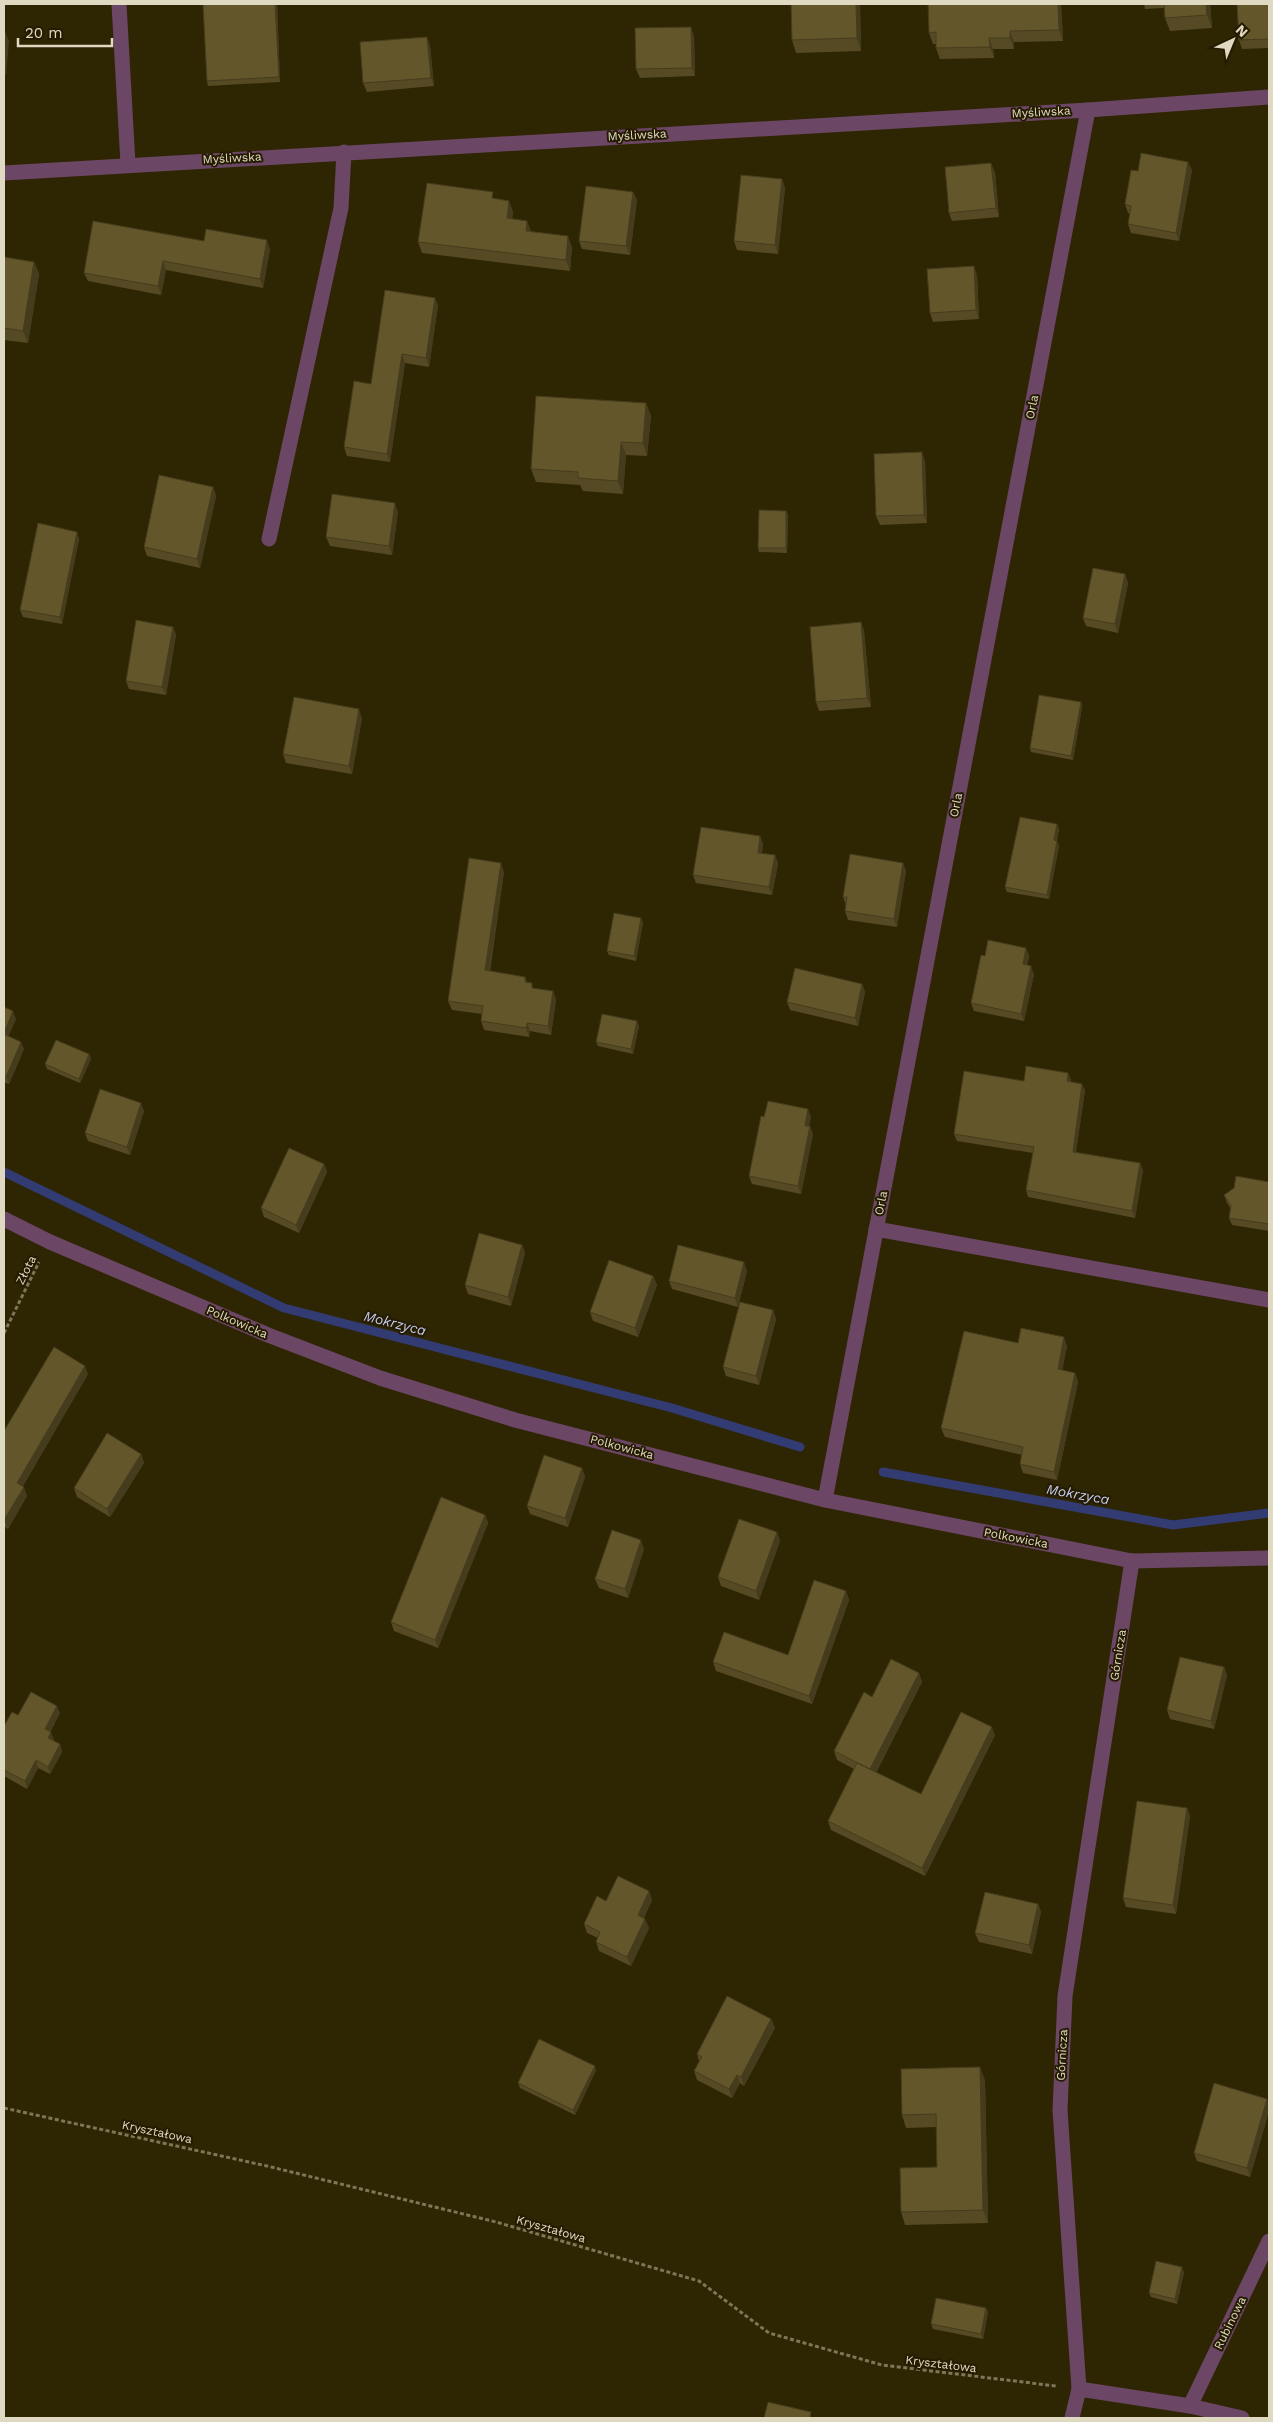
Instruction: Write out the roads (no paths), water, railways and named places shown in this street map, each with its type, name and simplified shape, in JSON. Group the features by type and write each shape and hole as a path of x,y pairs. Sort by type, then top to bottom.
{"street":[{"path":"119,4 128,164"},
{"name":"Myśliwska","path":"4,173 128,164 1088,110 1269,96"},
{"name":"Orla","path":"825,1500 1088,110"},
{"path":"269,539 341,208 344,152"},
{"name":"Polkowicka","path":"4,1219 50,1242 268,1335 380,1378 515,1420 825,1500 1132,1561 1269,1558"},
{"path":"876,1229 1269,1300"},
{"name":"Górnicza","path":"1072,2418 1079,2389 1060,2110 1065,1996 1132,1561"},
{"name":"Rubinowa","path":"1190,2406 1269,2240"},
{"path":"1079,2389 1190,2406 1242,2418"}],"waterway":[{"name":"Mokrzyca","path":"4,1172 284,1308 672,1408 800,1447"},
{"name":"Mokrzyca","path":"883,1472 1173,1525 1269,1513"}]}
